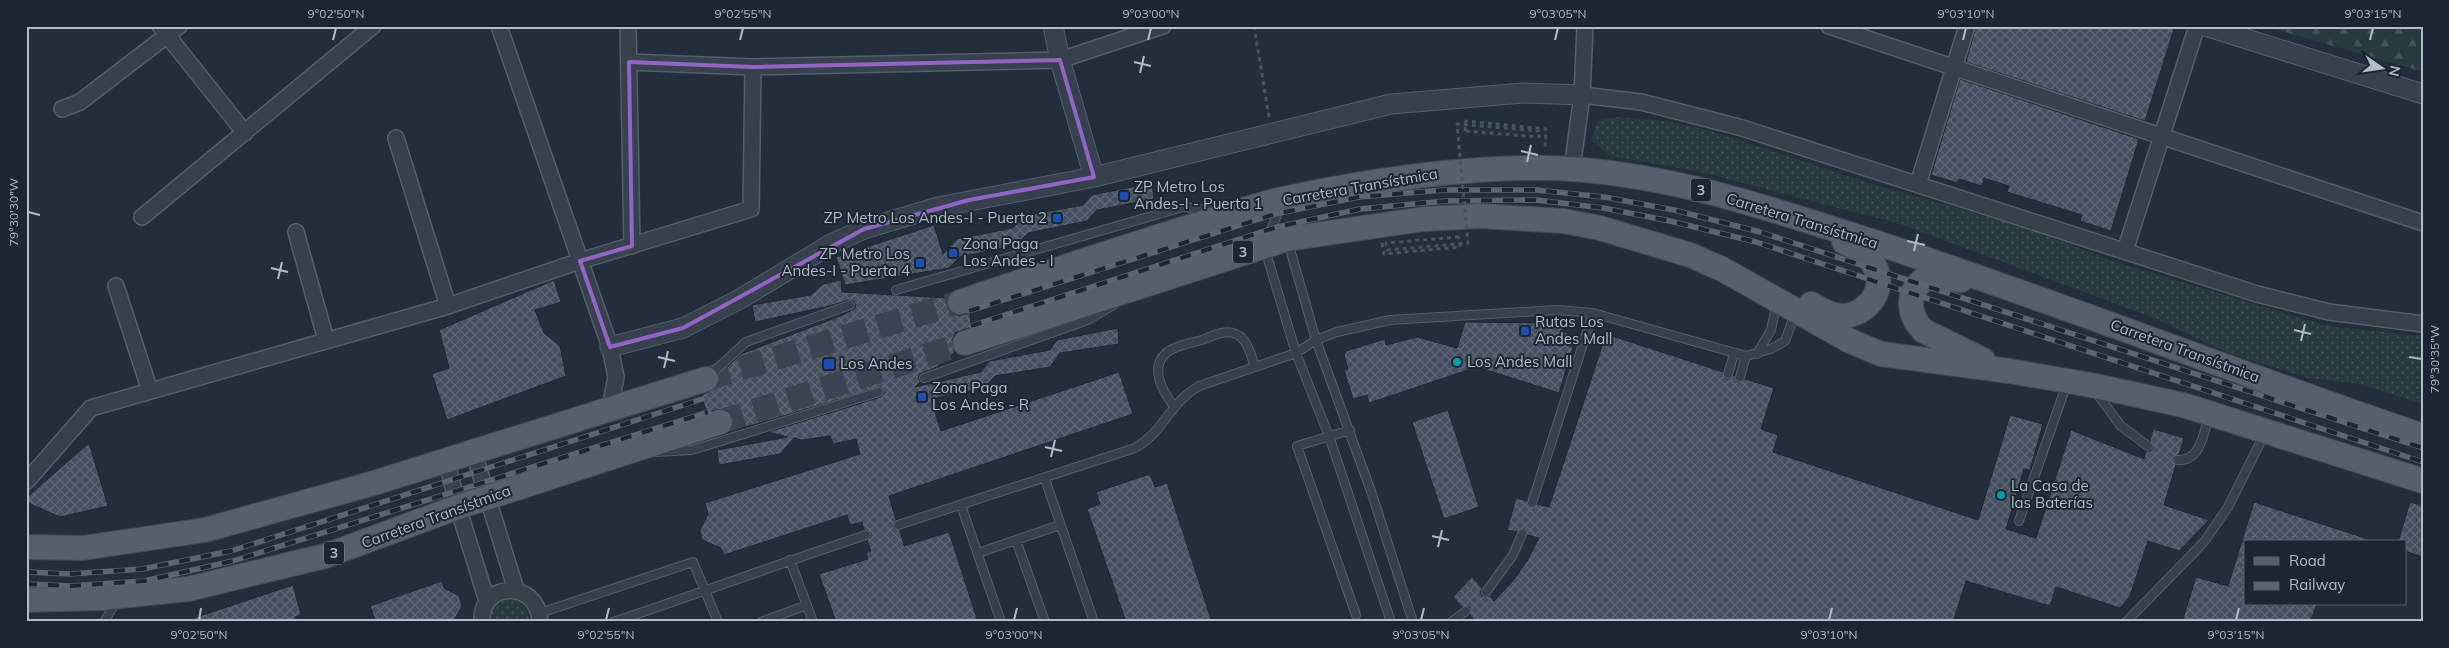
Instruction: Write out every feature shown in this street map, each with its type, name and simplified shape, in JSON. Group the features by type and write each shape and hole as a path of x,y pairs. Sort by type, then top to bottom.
{"main road":[{"name":"Carretera Transístmica","path":"960,302 1103,253 1284,198 1423,174 1544,168 1572,169 1622,175 1699,189 1810,222 1964,272 2423,436"},
{"path":"1607,230 1676,241 1716,252 1833,315 1849,316 1860,313 1874,299 1879,281 1878,273 1875,266 1862,251 1843,241 1699,189"},
{"name":"3","path":"965,343 1287,239 1424,219 1481,216 1563,221 1607,230 1690,255 1722,269 1850,341 1881,354 2008,371 2092,385 2210,412 2423,480"},
{"path":"2008,371 1934,338 1918,325 1913,318 1911,302 1918,284 1929,278 1952,278 2097,319"},
{"path":"26,547 83,548 205,530 374,483 473,450 706,379"},
{"name":"Carretera Transístmica","path":"26,600 130,596 207,585 325,556 458,507 720,422"}],"street":[{"path":"142,217 373,26"},
{"path":"499,26 610,346 616,377 610,408"},
{"path":"628,26 632,246"},
{"path":"1053,26 1060,60 1094,177"},
{"path":"629,62 753,67 1060,60 1163,26"},
{"path":"1572,169 1582,95 1585,26"},
{"path":"1829,26 2423,223"},
{"path":"1918,184 1968,26"},
{"path":"2125,251 2197,26"},
{"path":"2205,26 2423,94"},
{"path":"62,109 80,102 169,29 245,133"},
{"path":"26,482 32,465 91,408 448,306 580,261 751,209 753,67"},
{"path":"610,346 683,328 740,298 831,244 864,229 969,200 1094,177 1272,135 1391,104 1522,93 1582,95 1641,102 1738,127 2257,294 2329,312 2423,324"},
{"path":"396,138 448,306"},
{"path":"296,232 326,340"},
{"path":"116,286 150,391"},
{"path":"473,450 486,498 516,590"},
{"path":"446,459 458,507 487,601"},
{"path":"482,622 483,610 487,601 500,592 516,590 531,598 540,617"}],"lane":[{"path":"1284,198 1264,246 1296,353 1329,436 1390,622"},
{"path":"896,290 1183,207 1237,213"},
{"path":"1287,239 1316,340 1350,430 1413,622"},
{"path":"924,378 1088,320 1110,308 1132,289"},
{"path":"706,379 746,342 850,305"},
{"path":"1757,354 1787,305"},
{"path":"898,525 1045,479 1135,448 1154,434 1174,406 1186,394 1199,386 1296,353 1316,340 1338,332 1390,320 1557,310 1593,313 1746,356 1771,349 1784,341 1787,305"},
{"path":"1532,503 1593,313"},
{"path":"1174,406 1162,388 1158,372 1161,359 1169,350 1226,332 1237,334 1245,341 1256,366"},
{"path":"1728,374 1734,354"},
{"path":"1740,377 1746,356"},
{"path":"2019,521 2068,381"},
{"path":"2092,385 2121,426 2148,446"},
{"path":"629,452 692,450 879,392"},
{"path":"2178,460 2190,458 2196,452 2210,412"},
{"path":"1350,430 1297,446 1356,615"},
{"path":"2126,622 2204,542 2228,507 2266,431"},
{"path":"1045,479 1094,622"},
{"path":"962,505 1001,622"},
{"path":"978,553 1060,525"},
{"path":"1486,592 1513,555 1522,534"},
{"path":"613,622 706,592 790,560 866,535"},
{"path":"1016,540 1045,622"},
{"path":"790,560 813,622"},
{"path":"540,617 693,562 718,622"},
{"path":"104,622 113,606 130,596"},
{"path":"762,622 806,605"},
{"path":"1451,622 1466,611"}],"path":[{"path":"1254,26 1272,135"},
{"path":"1380,225 1384,254 1460,248 1459,237 1386,243 1387,250 1468,243 1457,124 1540,132 1539,137 1465,131 1466,122 1546,129 1544,168"}],"highlighted area":[{"path":"1060,60 1094,177 969,200 864,229 683,328 610,347 580,261 632,246 629,62 753,67"}],"green space":[{"path":"2264,26 2423,26 2423,72"},
{"path":"1619,117 1665,121 1707,130 1879,186 2030,229 2110,260 2293,316 2335,327 2423,336 2423,404 2359,384 2308,378 2226,352 2154,318 1900,224 1697,171 1610,156 1591,140 1598,120"},
{"path":"511,598 524,607 528,613 529,622 490,622 490,612 494,605 502,600"}],"building":[{"path":"1976,26 2164,26 2174,29 2145,121 1966,62"},
{"path":"1960,79 2139,139 2111,231 2080,221 2082,215 2007,192 2009,186 1984,178 1982,186 1959,179 1957,183 1931,175"},
{"name":"Zona Paga Los Andes - I","path":"1152,183 1154,199 1097,210 1087,221 1028,233 1016,245 960,257 949,268 845,285 836,257 934,225 943,254 957,239 1013,228 1024,216 1083,205 1092,195"},
{"path":"554,280 561,302 535,310 544,333 560,346 566,376 447,420 432,374 449,368 439,330"},
{"path":"841,280 842,292 947,298 947,306 951,313 958,316 970,313 971,327 955,333 952,340 955,352 937,367 920,374 918,377 920,382 915,387 981,372 990,361 1050,350 1057,340 1118,328 1119,344 1060,353 1050,367 995,376 984,388 931,399 941,431 1119,372 1133,414 889,496 896,520 893,526 895,529 900,530 904,546 949,532 978,622 836,622 819,574 868,559 866,553 871,551 867,540 871,537 871,533 864,530 862,522 850,525 847,515 724,555 721,548 702,540 700,530 708,514 705,503 860,454 856,439 833,444 830,436 802,440 794,438 780,454 719,465 717,450 788,437 768,432 881,397 885,393 881,387 746,427 733,425 733,417 723,409 707,412 702,399 702,395 716,388 719,382 719,375 741,354 843,315 856,306 854,301 849,300 755,322 752,305 811,295 823,284"},
{"name":"Los Andes Mall","path":"1465,322 1556,323 1570,336 1567,345 1573,347 1559,393 1477,367 1369,403 1367,395 1353,399 1344,370 1348,369 1344,356 1346,351 1385,339 1386,345 1417,337 1457,348"},
{"name":"Los Andes Mall","path":"1606,334 1723,372 1726,379 1730,379 1734,375 1738,382 1745,379 1774,388 1761,429 1778,435 1773,452 1978,520 2010,415 2043,424 2030,470 2024,469 2006,529 2036,538 2071,430 2144,459 2146,451 2151,451 2153,447 2150,440 2153,429 2184,438 2179,454 2173,458 2176,465 2164,505 2209,520 2179,551 2148,541 2130,596 2120,608 2056,587 2050,606 1966,581 1953,622 1476,622 1470,615 1470,607 1462,607 1453,597 1472,577 1482,588 1480,592 1482,596 1490,596 1494,601 1512,582 1527,561 1539,538 1527,535 1524,529 1517,532 1507,530 1516,498 1527,501 1531,508 1537,504 1549,507"},
{"path":"1448,410 1479,507 1444,519 1412,422"},
{"path":"89,443 108,506 60,517 26,502 26,498"},
{"path":"1150,474 1155,487 1167,483 1212,622 1126,622 1087,509 1100,504 1096,492"},
{"path":"2254,502 2368,539 2244,540 2244,606 2316,606 2310,622 2182,622 2196,577 2228,586"},
{"path":"2410,502 2423,506 2423,557 2406,551 2406,540 2399,540"},
{"path":"442,581 444,588 459,596 462,606 453,622 376,622 370,606"},
{"path":"293,585 301,615 295,617 297,622 191,622 191,619"}],"tunnel":[{"path":"706,379 960,302"},
{"path":"720,422 965,343"}],"railway":[{"path":"969,311 1275,214 1359,197 1444,190 1536,190 1604,197 1674,210 1760,232 2423,448"},
{"path":"971,326 1277,227 1360,209 1446,201 1536,200 1603,208 1670,221 1756,242 2423,462"},
{"path":"26,572 70,574 142,569 231,551 702,399"},
{"path":"26,584 70,586 144,581 233,561 708,412"}],"place":[{"name":"ZP Metro Los Andes-I - Puerta 1","path":"1124,196"},
{"name":"ZP Metro Los Andes-I - Puerta 2","path":"1057,218"},
{"name":"Zona Paga Los Andes - I","path":"953,253"},
{"name":"ZP Metro Los Andes-I - Puerta 4","path":"920,263"},
{"name":"Rutas Los Andes Mall","path":"1525,331"},
{"name":"Los Andes Mall","path":"1457,362"},
{"name":"Los Andes","path":"829,364"},
{"name":"Zona Paga Los Andes - R","path":"922,397"},
{"name":"La Casa de las Baterías","path":"2001,495"}]}
